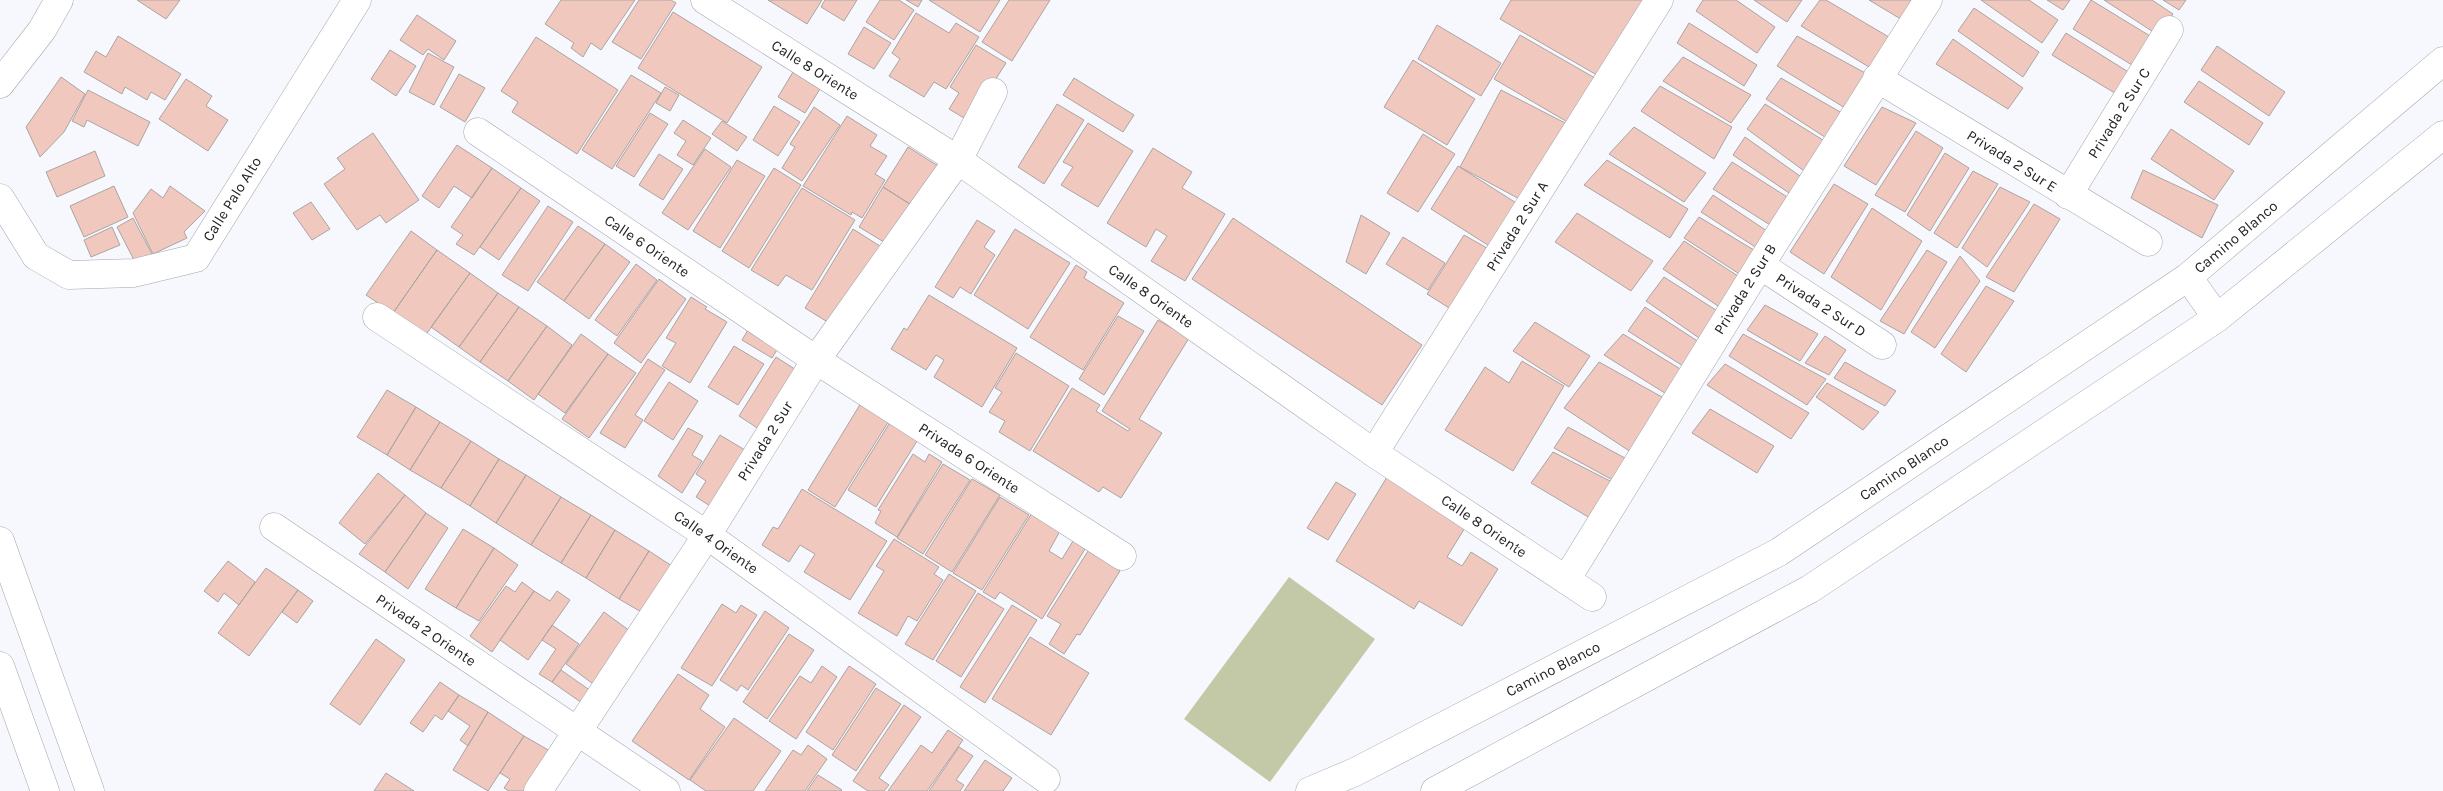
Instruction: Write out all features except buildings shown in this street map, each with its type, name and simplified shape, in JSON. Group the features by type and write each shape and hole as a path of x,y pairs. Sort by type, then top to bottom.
{"street":[{"path":"0,84 42,30 59,0"},
{"name":"Calle Palo Alto","path":"0,198 36,256 69,275 134,274 196,258 356,0"},
{"name":"Calle 8 Oriente","path":"705,0 958,160 1374,453 1592,597"},
{"name":"Privada 2 Sur A","path":"1374,453 1659,0"},
{"name":"Privada 2 Sur B","path":"1566,580 1760,265 1928,0"},
{"name":"Privada 2 Sur C","path":"2068,195 2169,30"},
{"name":"Camino Blanco","path":"1310,791 1360,781 1779,552 2188,277 2443,61"},
{"name":"Privada 2 Sur E","path":"1877,78 2148,242"},
{"name":"Privada 2 Sur","path":"538,791 707,535 816,360 958,160 993,92"},
{"name":"Calle 6 Oriente","path":"478,132 816,360"},
{"path":"1435,791 1810,588 2217,318 2443,135"},
{"name":"Privada 2 Sur D","path":"1760,265 1882,346"},
{"path":"2188,277 2217,318"},
{"name":"Calle 4 Oriente","path":"377,318 707,535 1046,778"},
{"name":"Privada 6 Oriente","path":"816,360 1122,556"},
{"name":"Privada 2 Oriente","path":"274,527 666,791"},
{"path":"0,541 90,791"},
{"path":"0,666 45,791"}],"green space":[{"path":"1289,577 1375,639 1270,782 1184,719"}]}
